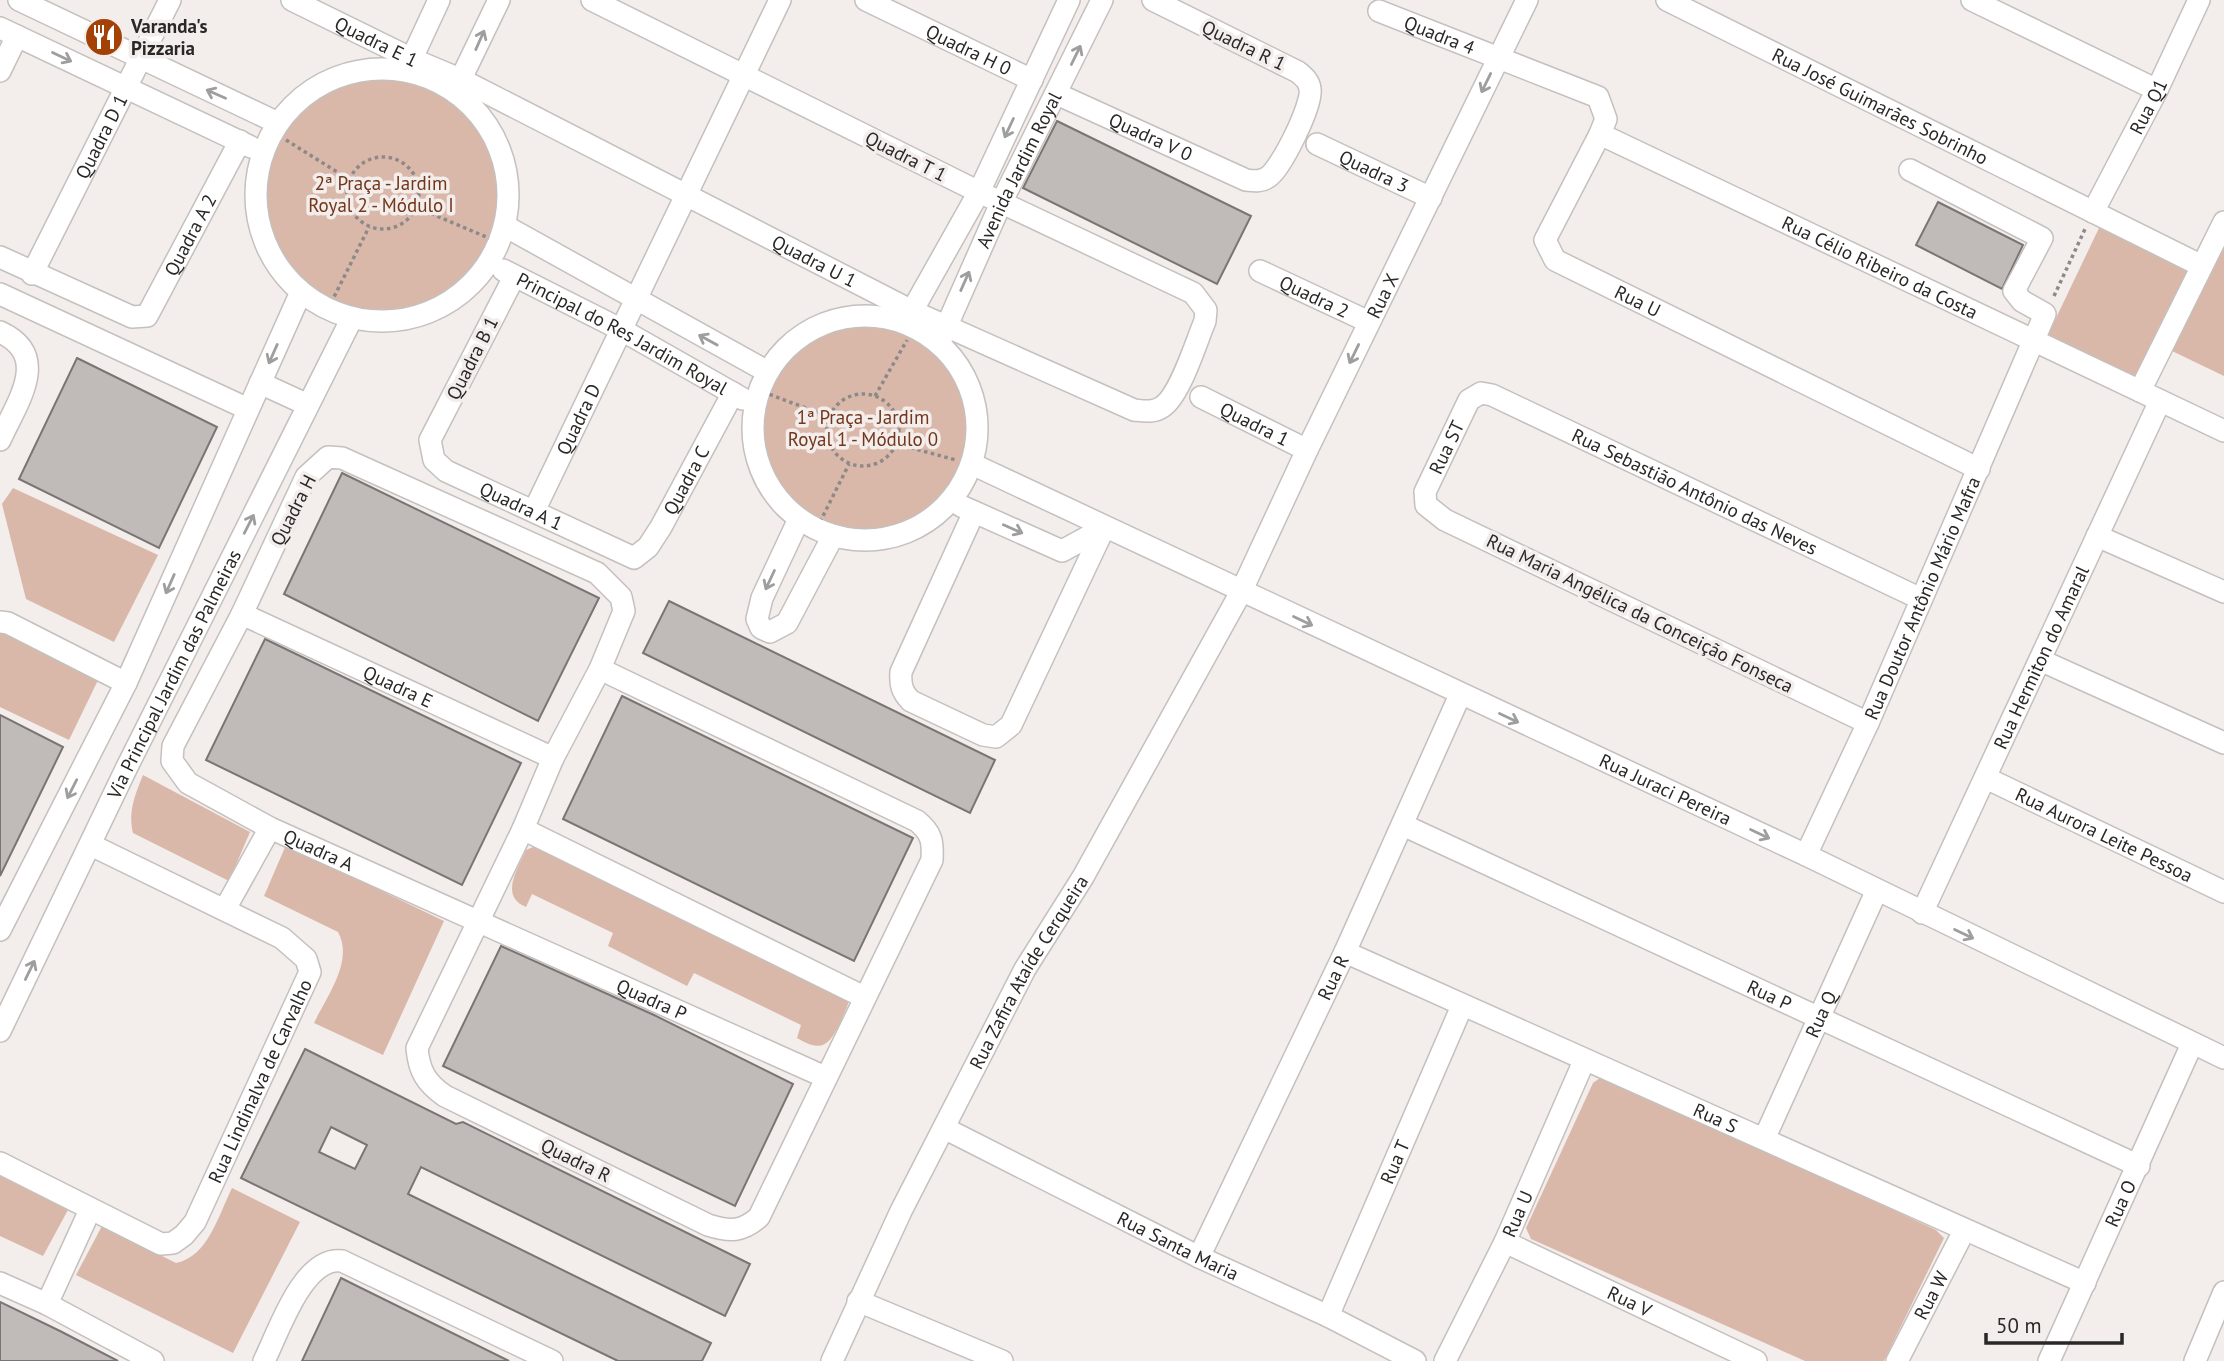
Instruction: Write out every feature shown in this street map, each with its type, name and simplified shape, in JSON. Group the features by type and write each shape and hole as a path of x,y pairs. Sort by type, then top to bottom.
{"street":[{"path":"0,71 13,0"},
{"path":"19,0 275,128"},
{"name":"Quadra D 1","path":"32,274 170,0"},
{"name":"Quadra E 1","path":"292,0 409,65 458,86"},
{"path":"439,0 409,65 347,74 321,85 297,101 275,128 263,152 256,195 260,228 272,258 301,292 328,309 352,318 391,322 430,313 464,292 498,244 508,196 501,156 494,137 458,86 499,0"},
{"name":"Quadra T 1","path":"592,0 979,192 1193,292 1206,310 1205,321 1173,396 1162,407 1149,412 1134,410 942,335"},
{"name":"Quadra D","path":"534,511 780,0"},
{"name":"Quadra H 0","path":"866,0 1032,80"},
{"name":"Avenida Jardim Royal","path":"910,320 979,192 1069,0"},
{"name":"Avenida Jardim Royal","path":"942,335 1000,202 1057,94 1102,0"},
{"name":"Quadra R 1","path":"1153,0 1298,72 1306,79 1310,100 1288,147 1268,177 1257,181 1246,180"},
{"name":"Rua X","path":"1241,592 1307,450 1527,0"},
{"name":"Rua José Guimarães Sobrinho","path":"1667,0 2202,266"},
{"path":"1972,0 2157,90"},
{"name":"Rua Q1","path":"2092,212 2157,90 2199,0"},
{"name":"Quadra 4","path":"1379,11 1498,58"},
{"path":"6,30 263,152"},
{"name":"Rua U","path":"1498,58 1598,97 1604,108 1605,119 1600,134 1545,240 1555,260 1979,470"},
{"name":"Quadra U 1","path":"458,86 687,196 910,320 942,335"},
{"name":"Quadra V 0","path":"1057,94 1246,180"},
{"name":"Rua Célio Ribeiro da Costa","path":"1600,134 2034,338 2224,431"},
{"name":"Quadra A 2","path":"32,274 132,317 147,316 240,141"},
{"name":"Quadra 3","path":"1317,144 1430,198"},
{"path":"1910,170 2042,238 2014,291 2022,301 2045,314"},
{"path":"2140,391 2224,222"},
{"name":"Principal do Res Jardim Royal","path":"498,244 514,277 620,329 733,393 761,389"},
{"name":"Principal do Res Jardim Royal","path":"498,244 635,300 761,389"},
{"path":"0,257 32,274"},
{"name":"Quadra 2","path":"1260,271 1369,322"},
{"name":"Quadra B 1","path":"430,440 514,277"},
{"name":"Via Principal Jardim das Palmeiras","path":"0,930 6,904 126,683 301,292"},
{"path":"0,293 248,409"},
{"name":"Rua Doutor Antônio Mário Mafra","path":"1806,855 1868,723 2045,314"},
{"path":"910,320 864,316 826,323 803,334 783,351 761,389 753,430 756,456 766,480 780,501 816,528 878,540 901,535 921,526 950,502 972,464 977,432 973,399 942,335"},
{"name":"Via Principal Jardim das Palmeiras","path":"0,1031 146,729 352,318"},
{"path":"0,332 13,338 23,348 28,375 0,440"},
{"path":"260,383 308,405"},
{"name":"Quadra C","path":"630,558 643,552 661,527 733,393"},
{"name":"Rua Sebastião Antônio das Neves","path":"1469,400 1481,393 1492,394 1921,598"},
{"name":"Quadra 1","path":"1201,397 1307,450"},
{"name":"Rua ST","path":"1425,492 1469,400"},
{"name":"Rua Hermiton do Amaral","path":"1922,913 2160,401"},
{"name":"Quadra A 1","path":"430,440 434,460 446,471 630,558"},
{"name":"Quadra H","path":"172,761 173,746 242,614 306,477 328,457 342,458 597,573 621,597 624,611 600,669"},
{"name":"Rua Juraci Pereira","path":"972,464 1806,855 2224,1058"},
{"name":"Rua Maria Angélica da Conceição Fonseca","path":"1425,492 1426,505 1445,520 1868,723"},
{"path":"950,502 1062,551 1104,528"},
{"path":"974,512 901,672 900,683 904,694 911,701 983,735 996,737 1011,725 1104,528"},
{"path":"2098,536 2224,592"},
{"name":"Rua Zafira Ataíde Cerqueira","path":"832,1361 858,1301 1024,969 1083,877 1241,592"},
{"name":"Quadra E","path":"242,614 553,758"},
{"path":"3,617 126,683"},
{"path":"2040,660 2224,743"},
{"path":"477,923 523,829 553,758 600,669 917,821 928,830 933,843 932,860 825,1077"},
{"name":"Rua R","path":"1199,1257 1345,953 1460,695"},
{"path":"111,713 146,729"},
{"name":"Quadra A","path":"172,761 188,783 270,828 477,923"},
{"name":"Rua Aurora Leite Pessoa","path":"1986,778 2224,892"},
{"name":"Rua P","path":"1403,825 2138,1166"},
{"path":"225,909 270,828"},
{"path":"523,829 863,997"},
{"name":"Rua Lindinalva de Carvalho","path":"0,1163 161,1244 173,1243 195,1222 310,972 306,959 296,947 225,909 91,845"},
{"name":"Rua Q","path":"1765,1137 1877,890"},
{"name":"Quadra R","path":"477,923 417,1048 422,1074 430,1086 444,1096 708,1225 737,1230 748,1227 760,1217 825,1077"},
{"name":"Quadra P","path":"477,923 825,1077"},
{"name":"Rua S","path":"1345,953 1584,1062 1765,1137 2085,1283"},
{"name":"Rua T","path":"1328,1316 1462,1006"},
{"name":"Rua O","path":"2049,1361 2192,1044"},
{"name":"Rua U","path":"1445,1361 1505,1242 1584,1062"},
{"name":"Rua Santa Maria","path":"944,1128 1199,1257 1328,1316 1415,1361"},
{"path":"47,1304 90,1210"},
{"name":"Rua W","path":"1897,1361 1964,1230"},
{"name":"Rua V","path":"1505,1242 1756,1361"},
{"path":"264,1361 303,1284 313,1270 333,1260 342,1261 552,1361"},
{"path":"0,1283 47,1304 153,1361"},
{"path":"2195,1361 2224,1292"},
{"path":"858,1301 1002,1361"}],"path":[{"path":"275,128 350,180"},
{"path":"373,158 395,159 409,168 417,181 417,207 404,223 392,229 369,227 350,208 346,196 350,180 363,163 373,158"},
{"path":"417,207 498,244"},
{"path":"2045,314 2092,212"},
{"path":"328,309 369,227"},
{"path":"875,396 910,320"},
{"path":"761,389 830,417"},
{"path":"853,395 875,396 889,405 897,417 897,444 884,460 872,466 849,464 830,445 827,432 830,417 843,399 853,395"},
{"path":"897,444 972,464"},
{"path":"816,528 849,464"}],"green space":[{"name":"2ª Praça - Jardim Royal 2 - Módulo I","path":"381,77 404,79 437,91 456,104 472,120 485,139 494,161 499,195 497,218 485,251 472,270 456,286 437,299 415,308 381,313 358,311 325,299 306,286 290,270 277,251 268,229 263,195 265,172 277,139 290,120 306,104 325,91 347,82"},
{"path":"2100,226 2191,271 2136,385 2045,341"},
{"path":"2224,240 2224,376 2172,351"},
{"name":"1ª Praça - Jardim Royal 1 - Módulo 0","path":"864,322 885,324 904,330 939,353 962,388 968,407 968,449 962,468 939,503 904,526 885,532 864,534 843,532 824,526 789,503 766,468 760,449 758,428 760,407 766,388 789,353 824,330 843,324"},
{"path":"13,488 158,555 114,642 26,599 2,504"},
{"path":"0,626 100,676 69,740 0,707"},
{"path":"143,775 250,832 229,881 133,833 132,810"},
{"path":"540,844 849,999 833,1036 819,1046 806,1043 797,1038 801,1025 694,973 687,986 608,946 613,933 532,894 526,907 518,902 512,889 515,873 526,850"},
{"path":"286,845 444,921 383,1055 314,1023 337,978 343,955 342,943 338,932 264,896"},
{"path":"1604,1075 1936,1230 1944,1238 1884,1361 1805,1361 1531,1239 1526,1228 1593,1083"},
{"path":"0,1176 69,1208 43,1256 0,1236"},
{"path":"232,1188 300,1222 233,1353 76,1275 102,1226 176,1263 187,1259 211,1233"}],"building":[{"path":"1057,121 1251,216 1217,284 1023,188"},
{"path":"1938,202 2023,245 2002,289 1916,245"},
{"path":"77,358 217,427 159,548 19,479"},
{"path":"342,473 599,598 538,721 284,594"},
{"path":"669,601 995,760 970,813 643,653"},
{"path":"265,639 521,763 462,885 206,760"},
{"path":"622,696 913,838 854,961 563,819"},
{"path":"0,715 63,747 0,876"},
{"path":"501,946 654,1015 793,1084 735,1206 443,1066"},
{"path":"305,1049 456,1124 463,1122 750,1264 725,1316 421,1167 408,1194 711,1343 702,1361 618,1361 241,1178","holes":["331,1127 367,1145 355,1169 319,1152"]},
{"path":"341,1278 359,1287 509,1361 302,1361"},
{"path":"0,1302 60,1331 118,1361 0,1361"}],"place":[{"name":"Varanda's Pizzaria","path":"104,37"}]}
